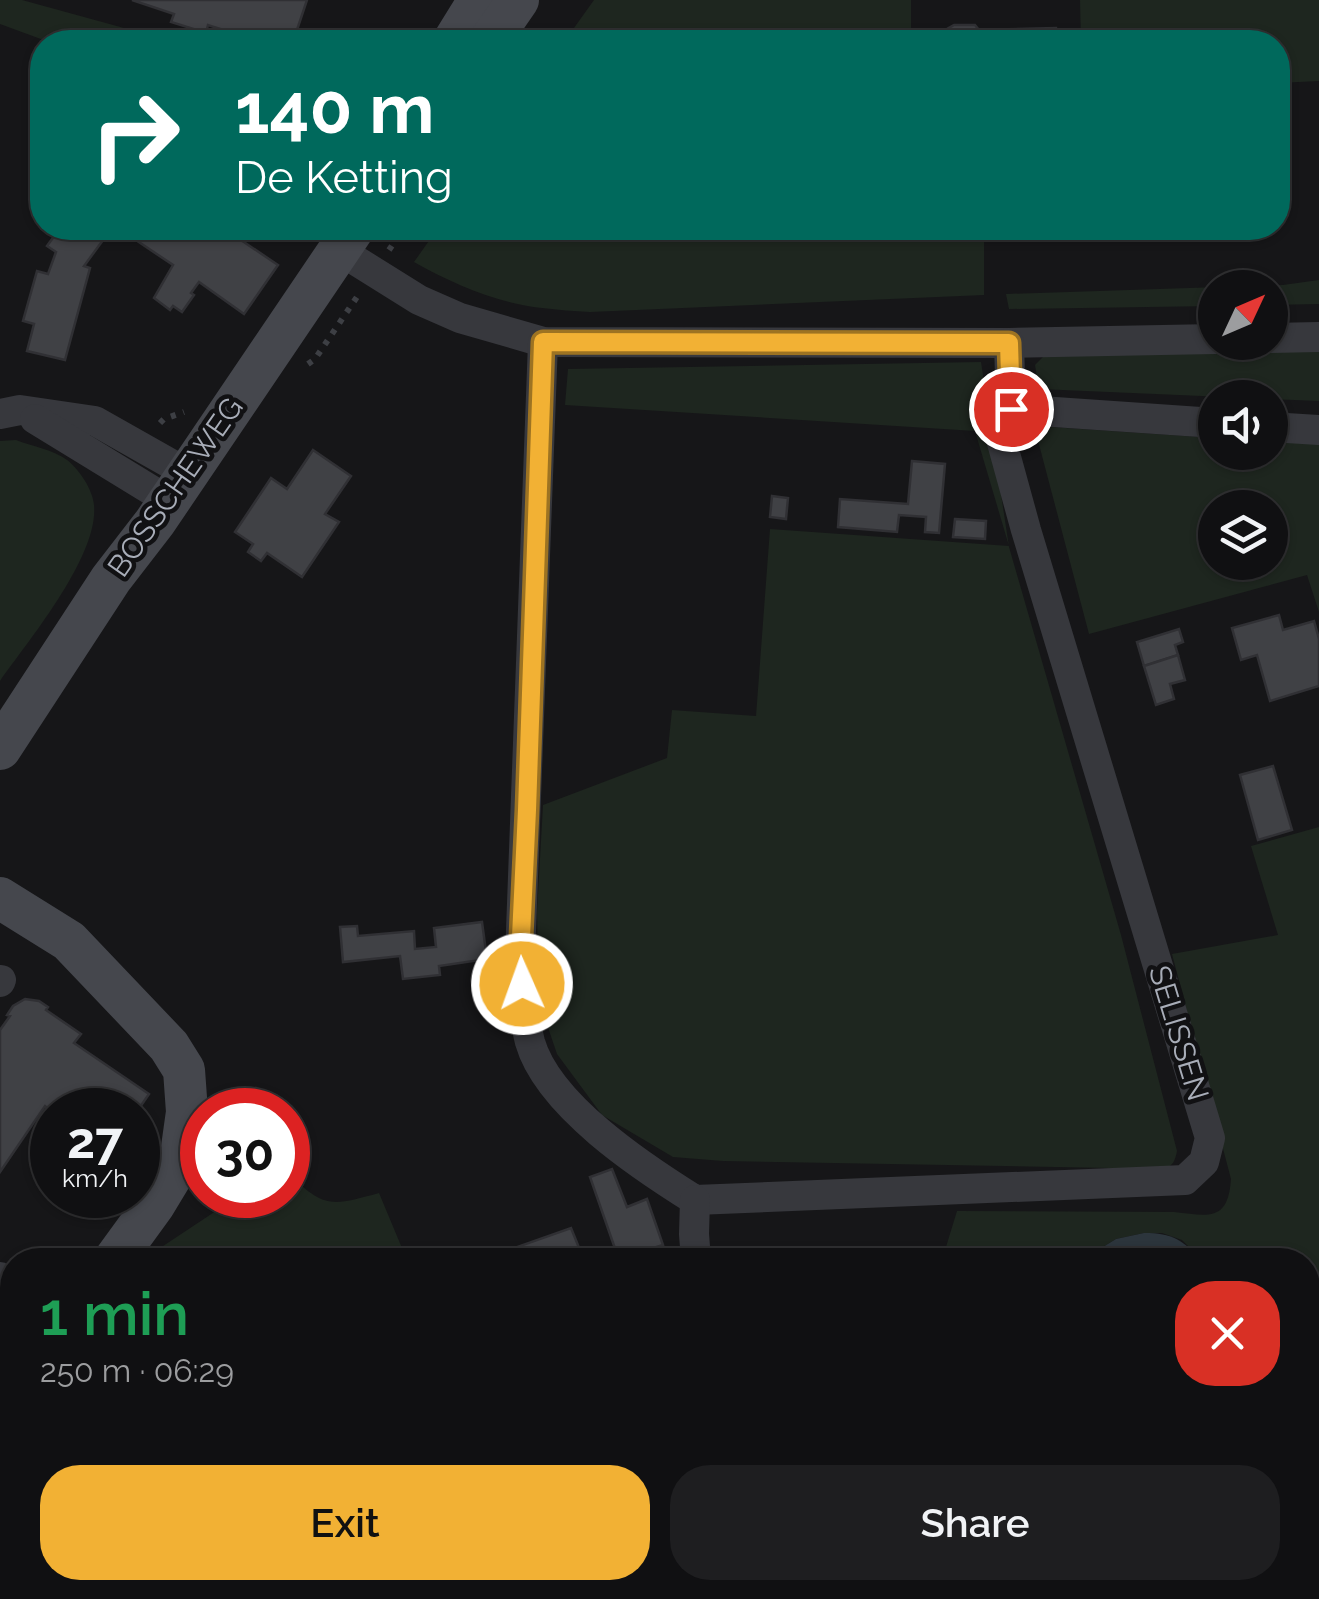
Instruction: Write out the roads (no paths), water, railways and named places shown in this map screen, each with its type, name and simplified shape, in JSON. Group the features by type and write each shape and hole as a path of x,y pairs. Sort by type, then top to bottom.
{"main road":[{"path":"460,30 479,0"},
{"path":"497,30 518,0"},
{"name":"BOSSCHEWEG","path":"0,749 111,579 345,240"},
{"path":"0,898 69,941 170,1046 184,1070 188,1112 180,1162 123,1248"}],"street":[{"path":"347,240 432,306 543,342 1198,339"},
{"path":"1288,337 1319,336"},
{"path":"543,342 520,958 530,1043 544,1073 572,1108 650,1172 696,1200 695,1248"},
{"name":"SELISSEN","path":"696,1200 1185,1180 1204,1162 1210,1138 1001,438 1011,409 1009,343"},
{"path":"1011,409 1198,422"},
{"path":"10,412 94,421 144,446 178,487"},
{"path":"1288,428 1319,430"}]}
